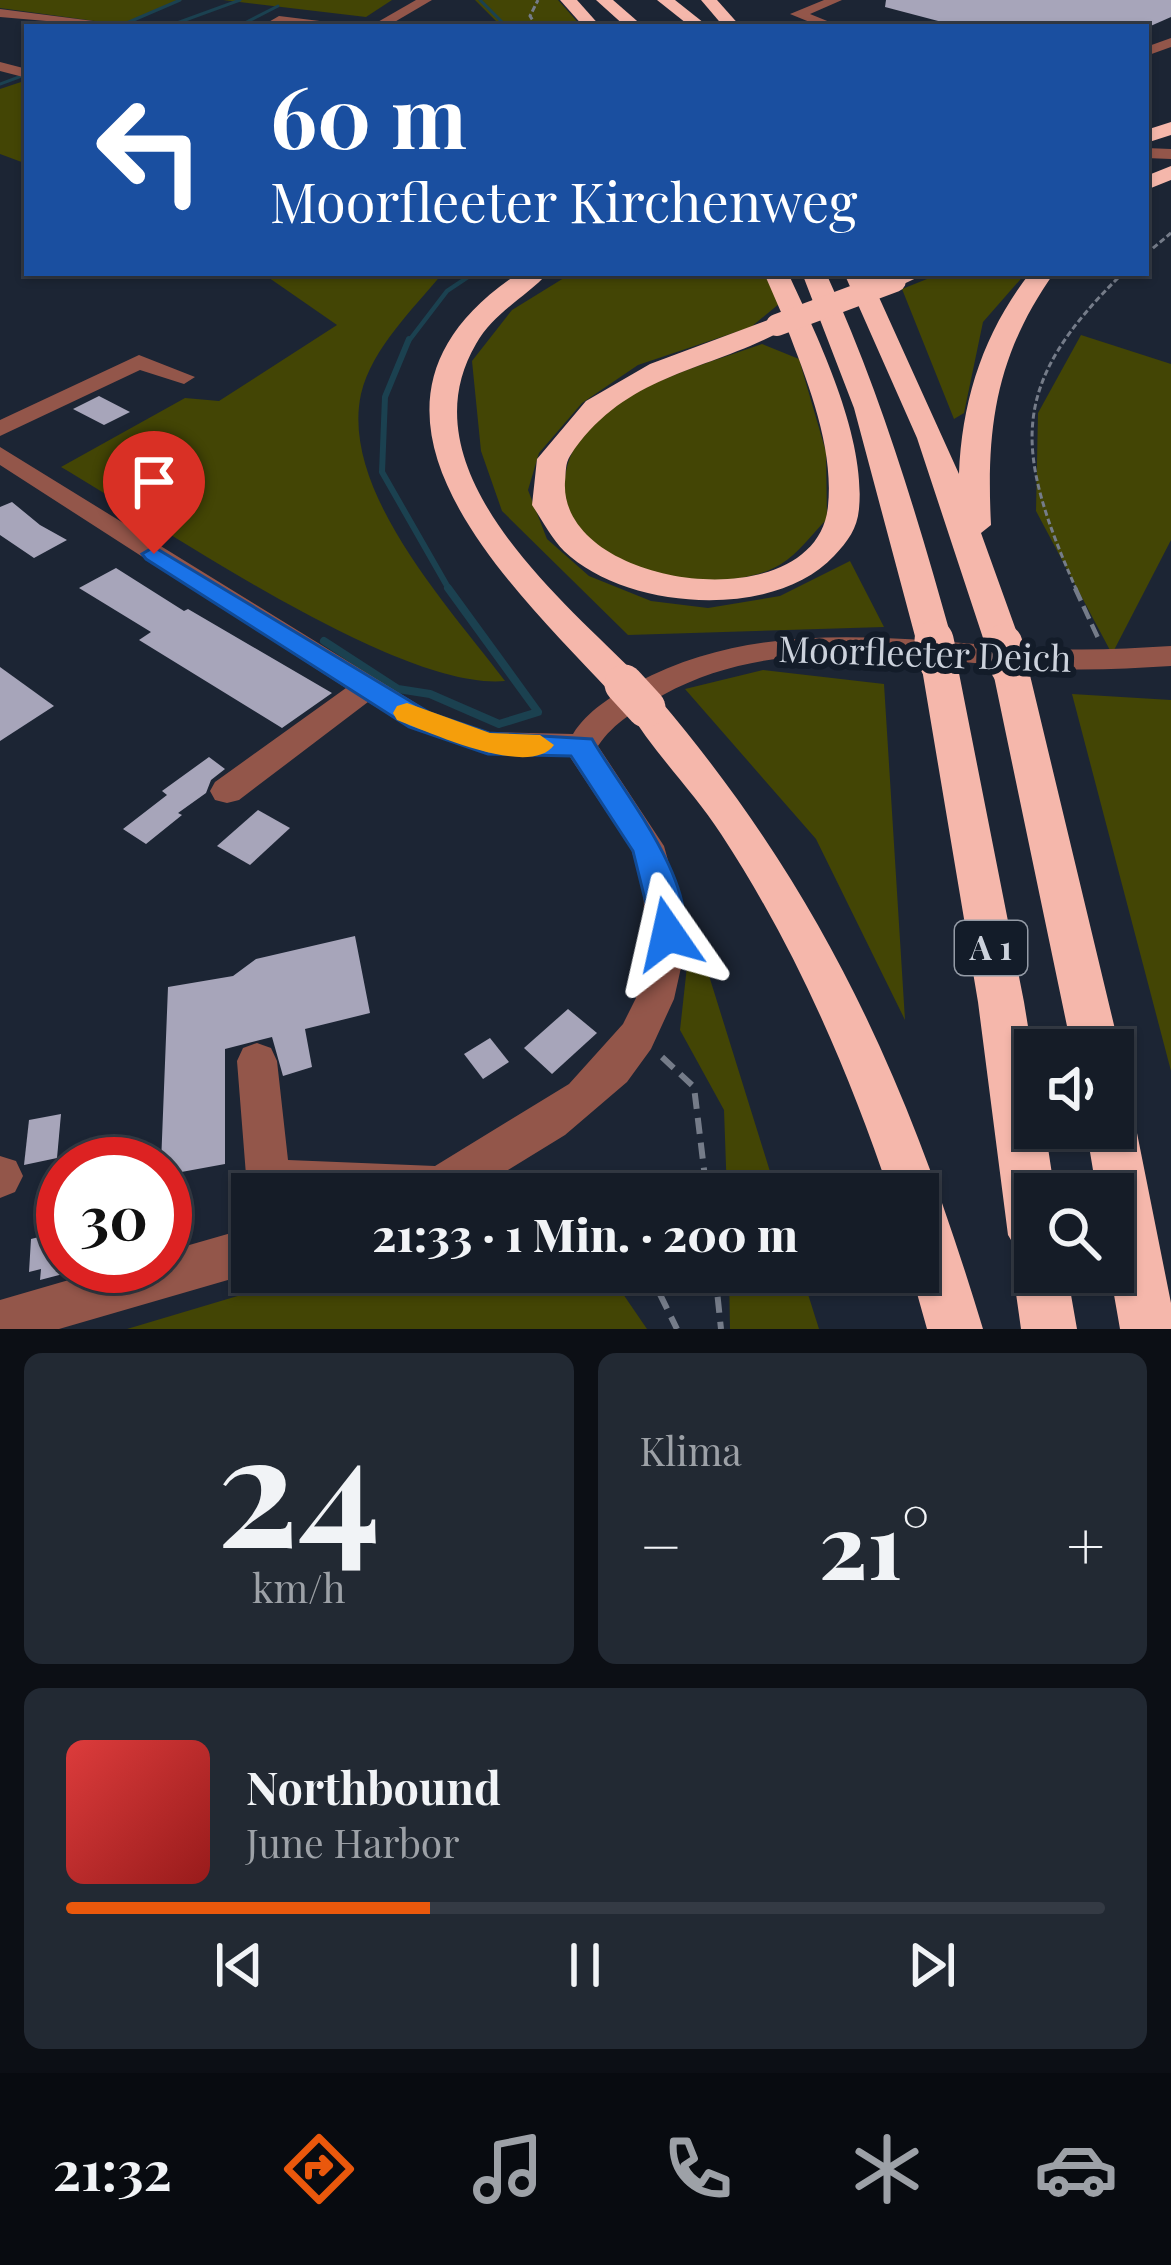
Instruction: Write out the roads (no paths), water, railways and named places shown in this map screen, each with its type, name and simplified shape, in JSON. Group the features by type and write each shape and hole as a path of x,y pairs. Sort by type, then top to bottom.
{"highway":[{"path":"568,0 590,24"},
{"path":"604,0 632,24"},
{"path":"665,0 697,24"},
{"path":"709,0 730,24"},
{"path":"532,276 493,308 459,350 446,383 443,442 464,493 498,547 635,696 728,808 801,923 854,1031 908,1173"},
{"path":"777,276 794,319 813,367 844,488 838,533 823,554 763,584 693,590 663,587 614,572 571,542 550,506 547,482 561,442 578,422 653,374 777,325 794,319 905,277"},
{"name":"A 1","path":"815,276 838,323 878,436 936,652 1001,1002 1026,1173"},
{"name":"A 1","path":"857,276 932,438 977,558 1006,655 1091,1029"},
{"path":"977,558 973,483 985,386 1006,322 1040,276"},
{"path":"1115,1149 1148,1329"},
{"path":"939,1273 955,1329"},
{"path":"1043,1293 1049,1329"}],"street":[{"path":"382,24 426,0"},
{"path":"826,24 797,14 836,0"},
{"path":"0,13 86,24"},
{"path":"272,24 279,20 312,24"},
{"path":"0,428 139,362 184,377"},
{"path":"0,454 419,720 488,743 582,746 589,766 647,847 662,892 668,934 661,986 641,1036 612,1073 566,1112 461,1173"},
{"name":"Moorfleeter Deich","path":"582,746 592,727 658,679 723,655 814,646 1108,659 1171,656"},
{"path":"227,791 366,688"},
{"path":"257,1061 268,1173"},
{"path":"0,1323 231,1256"}],"waterway":[{"path":"124,24 180,0"},
{"path":"174,24 240,0"},
{"path":"480,0 504,24"},
{"path":"243,24 278,6"},
{"path":"0,84 24,75"},
{"path":"408,342 447,291 470,276"},
{"path":"409,339 385,397 382,472 449,590"},
{"path":"324,641 398,689 430,694 499,724 538,712 449,590"}]}
